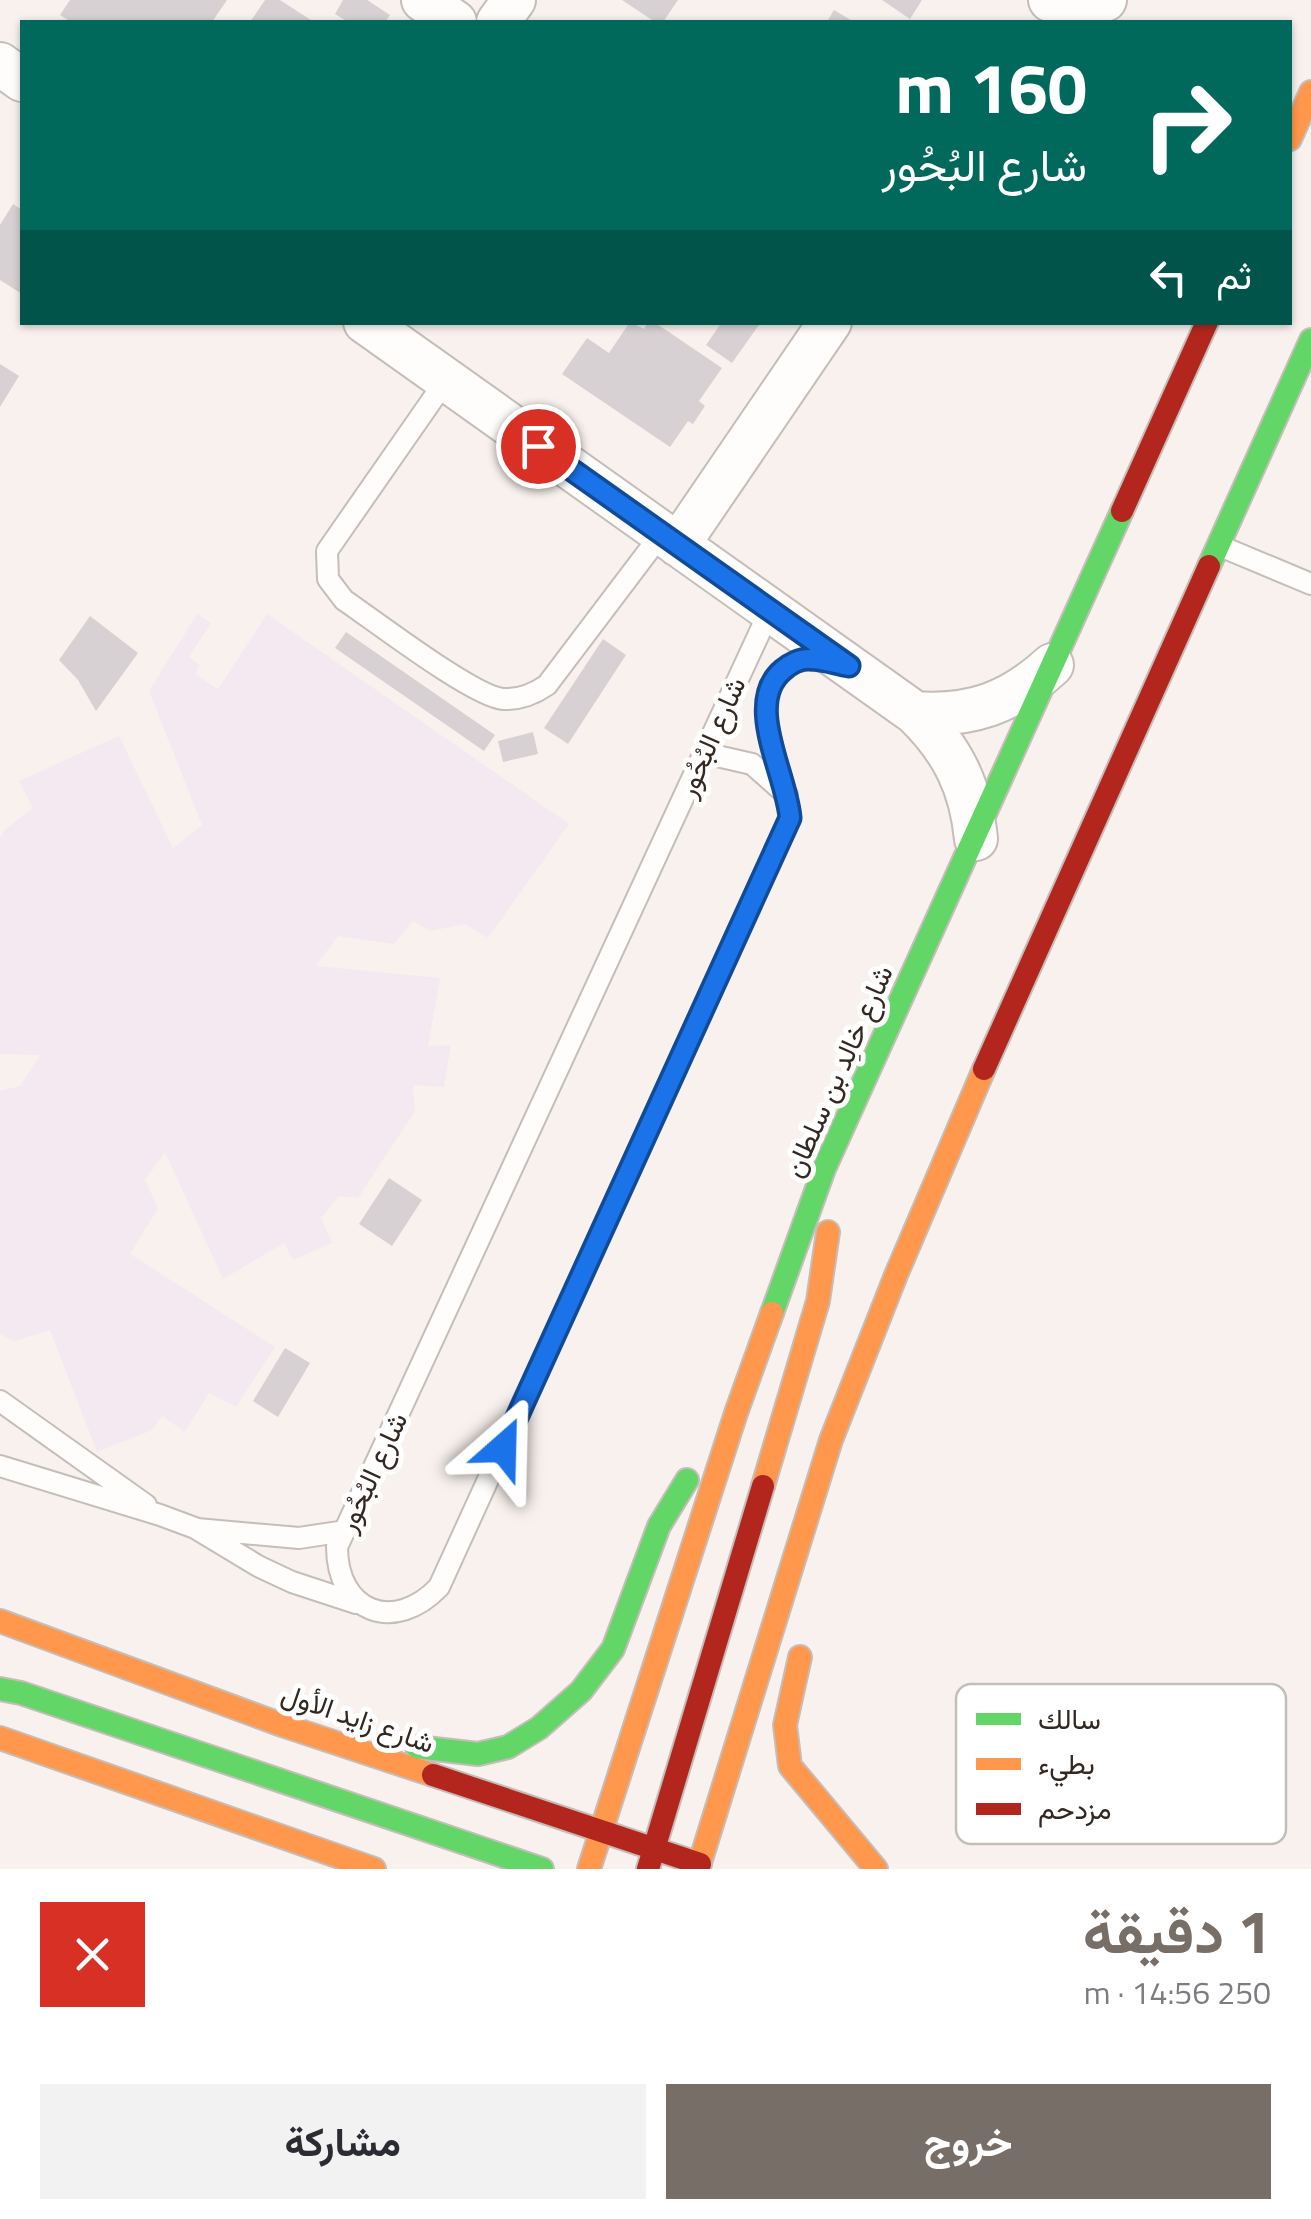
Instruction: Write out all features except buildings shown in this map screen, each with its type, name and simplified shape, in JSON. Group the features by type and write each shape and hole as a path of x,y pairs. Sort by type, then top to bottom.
{"main road":[{"path":"1292,135 1311,92"},
{"name":"شارع خالِد بن سلطان","path":"589,1869 736,1413 824,1169 1206,325"},
{"path":"695,1867 832,1440 896,1275 994,1045 1311,340"},
{"path":"650,1858 818,1302 829,1216 824,1169"},
{"path":"282,1725 464,1755 485,1755 525,1740 572,1701 604,1664 616,1644 659,1526 736,1413"},
{"path":"832,1440 834,1513"},
{"name":"شارع زايد الأول","path":"0,1621 282,1725 599,1830 650,1858 695,1867"},
{"path":"806,1637 782,1727 784,1748 790,1766 802,1782 876,1869"},
{"path":"0,1690 542,1869"},
{"path":"0,1738 374,1869"},
{"path":"254,1828 308,1869"},
{"path":"599,1830 620,1869"}],"street":[{"path":"423,0 451,20"},
{"path":"1050,0 1074,7 1105,0"},
{"path":"368,325 915,712 936,733 966,782 976,840"},
{"path":"670,539 828,325"},
{"path":"915,712 945,715 975,711 1004,701 1052,665"}],"lane":[{"path":"446,380 327,551 328,580 344,600 477,690 504,699 520,698 534,693 557,673 670,539"},
{"path":"1218,545 1311,584"},
{"name":"شارع البُحُور","path":"770,610 337,1547 337,1568 345,1590 362,1605 382,1613 404,1613 424,1604 439,1588 790,818 788,796 765,714 768,689 784,669 808,658 849,666"},
{"path":"704,754 752,764 788,796"},
{"path":"0,1401 160,1514"},
{"path":"0,1466 160,1514 196,1528 258,1566 362,1605"},
{"path":"196,1528 299,1538 344,1531"}],"shaded area":[{"path":"197,614 211,623 189,657 200,665 195,674 218,689 267,614 569,824 488,938 465,924 430,931 413,921 394,944 338,936 316,966 440,978 428,1046 451,1045 444,1087 413,1085 415,1111 358,1198 339,1196 321,1218 332,1243 293,1260 284,1243 223,1279 165,1152 145,1180 158,1208 130,1254 275,1347 236,1407 209,1393 185,1432 162,1416 152,1430 97,1452 50,1330 15,1341 0,1334 0,1091 20,1086 40,1055 0,1054 0,838 33,808 19,781 119,736 173,848 202,825 149,691"}],"traffic: fast":[{"path":"1209,566 1311,340"},
{"path":"772,1313 824,1169 1122,511"},
{"path":"417,1747 478,1754 508,1747 539,1728 581,1691 613,1649 659,1526 687,1480"},
{"path":"0,1689 542,1869"}],"traffic: slow":[{"path":"1292,135 1311,92"},
{"path":"698,1869 831,1440 984,1069"},
{"path":"763,1486 818,1301 828,1232"},
{"path":"589,1869 772,1313"},
{"path":"0,1621 282,1725 433,1775"},
{"path":"800,1657 785,1725 790,1766 876,1869"},
{"path":"0,1738 374,1869"}],"traffic: jam":[{"path":"1122,511 1206,325"},
{"path":"984,1069 1209,566"},
{"path":"648,1869 763,1486"},
{"path":"433,1775 700,1864"}],"route":[{"path":"503,1448 790,818 788,796 767,726 768,689 784,669 808,658 849,666 538,446"}]}
